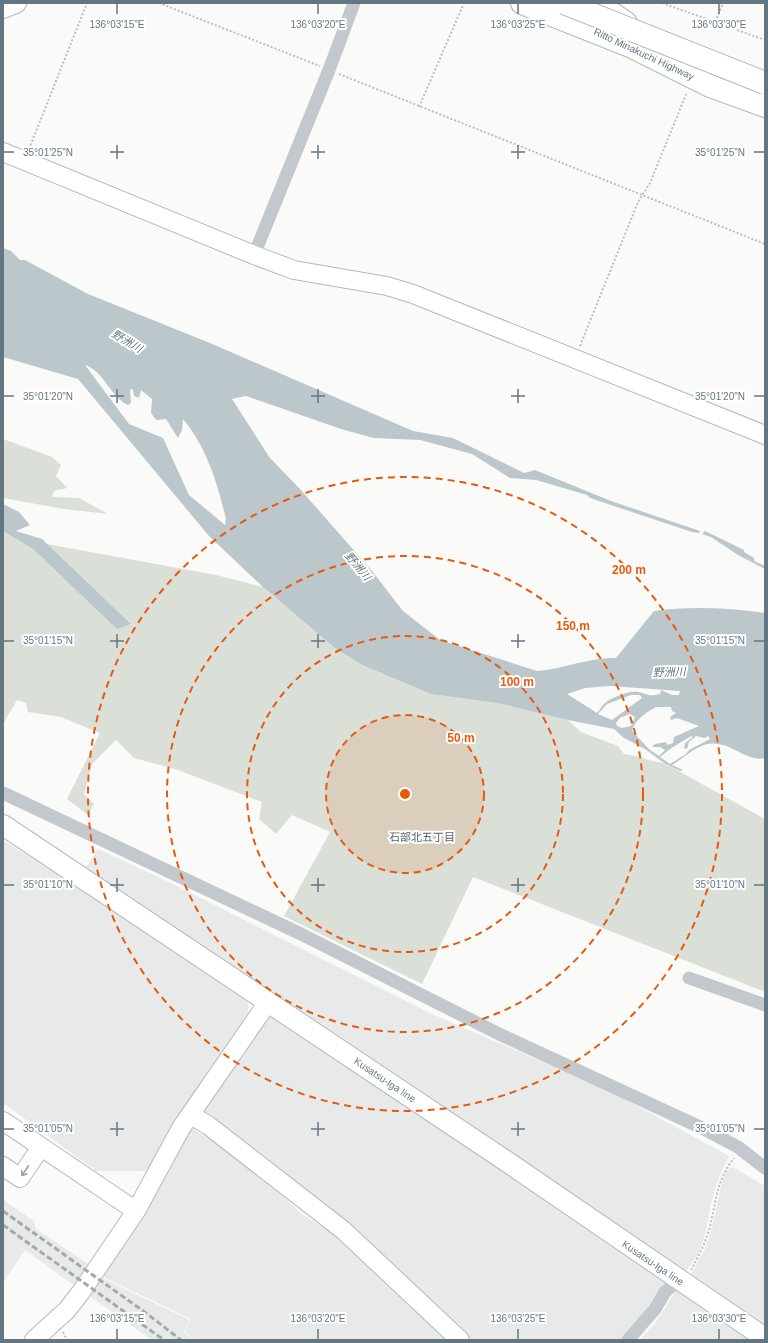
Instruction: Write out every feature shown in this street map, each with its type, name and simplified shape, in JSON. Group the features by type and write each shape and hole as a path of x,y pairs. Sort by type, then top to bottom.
{"highway":[{"name":"Ritto Minakuchi Highway","path":"522,3 630,46 710,86 765,106"},
{"name":"Ritto Minakuchi Highway","path":"564,3 765,83"},
{"path":"597,3 642,35 744,98"}],"main road":[{"path":"3,8 16,3"},
{"name":"Kusatsu-Iga line","path":"3,825 765,1338"}],"street":[{"path":"254,255 329,70 354,3"},
{"path":"3,152 294,270 387,286 413,294 765,435"},
{"path":"3,792 301,934 499,1034 702,1128 741,1149 765,1168"},
{"path":"689,978 765,1005"},
{"path":"34,1340 67,1310 136,1211 181,1128 268,1002"},
{"path":"191,1115 244,1153 343,1230 460,1340"},
{"path":"3,1120 136,1211"},
{"path":"3,1166 20,1178 41,1147"},
{"path":"628,1340 655,1309 665,1292 678,1280"}],"path":[{"path":"24,161 87,3"},
{"path":"159,3 765,244"},
{"path":"419,107 464,3"},
{"path":"662,3 765,40"},
{"path":"717,18 723,3"},
{"path":"575,360 638,202 650,183 690,85"},
{"path":"678,1280 688,1275 701,1253 708,1236 720,1181 724,1170 741,1149"}],"shaded area":[{"path":"3,439 52,457 61,465 56,476 67,488 54,491 52,497 79,498 108,514 64,509 3,498"},
{"path":"3,531 33,549 117,628 131,624 47,544 216,575 263,587 335,648 362,665 431,694 497,703 568,720 581,732 618,746 624,754 664,763 765,819 765,992 473,877 422,984 284,916 330,832 292,815 276,834 259,819 262,802 175,769 134,758 116,740 92,764 84,794 94,804 88,815 67,799 100,733 61,717 28,712 26,703 17,700 3,724"},
{"path":"3,840 74,884 248,1002 248,1013 166,1139 152,1171 96,1171 3,1103"},
{"path":"98,849 167,881 434,1015 604,1088 729,1156 719,1177 699,1253 684,1274 86,867"},
{"path":"268,1015 665,1279 661,1288 642,1316 622,1340 470,1340 202,1114 201,1109"},
{"path":"191,1128 229,1151 271,1184 300,1213 338,1237 447,1340 194,1340 185,1332 191,1319 101,1276"},
{"path":"733,1167 765,1186 765,1328 689,1278 705,1249 712,1228 722,1181 727,1170"},
{"path":"3,1200 34,1221 36,1229 90,1265 76,1287 25,1250 4,1281"},
{"path":"100,1277 190,1320 184,1332 193,1340 152,1340 88,1295"},
{"path":"679,1286 759,1340 640,1340 655,1323"}],"water":[{"name":"野洲川","path":"3,248 11,251 20,260 25,260 88,294 210,343 413,431 453,438 524,473 535,470 611,501 700,531 699,533 692,532 590,498 587,495 536,480 510,478 472,454 420,440 374,438 341,429 246,396 232,399 270,458 300,489 372,571 403,611 440,640 537,671 596,659 616,658 654,611 682,608 710,608 765,613 765,758 758,759 750,757 729,747 713,743 700,747 672,765 683,770 680,771 664,763 645,749 624,738 614,729 497,703 431,694 362,665 335,648 263,587 209,536 78,379 3,357","holes":["85,365 92,368 117,397 128,405 131,403 130,389 133,390 134,396 139,398 141,390 152,399 151,413 156,420 166,419 178,438 182,430 183,419 199,442 210,466 223,505 226,519 225,525 189,495 163,438 129,424","610,686 680,691 679,695 672,695 661,690 660,694 653,695 635,692 626,693 616,696 608,701 597,713 567,694 585,688","631,695 640,695 642,698 612,720 598,714 607,704","656,707 671,707 672,711 676,713 670,717 671,720 677,718 699,726 674,737 673,743 667,745 666,742 655,744 652,747 660,747 665,750 659,756 649,749 632,731 635,723","630,714 635,717 631,726 622,728 617,726 616,723 620,718","691,736 693,737 685,743 684,748 687,749 689,742 696,736 705,738 708,736 710,739 689,750 686,754 670,764 660,757"]},
{"path":"3,504 19,512 30,525 16,531 42,539 131,624 117,629 33,549 3,531"},
{"path":"705,531 744,550 744,552 754,558 754,561 765,566 765,569 738,555 711,537 702,534"}],"railway":[{"path":"3,1211 146,1313 181,1340"},
{"path":"3,1225 164,1340"}],"district":[{"name":"石部北五丁目","path":"422,837"}]}
